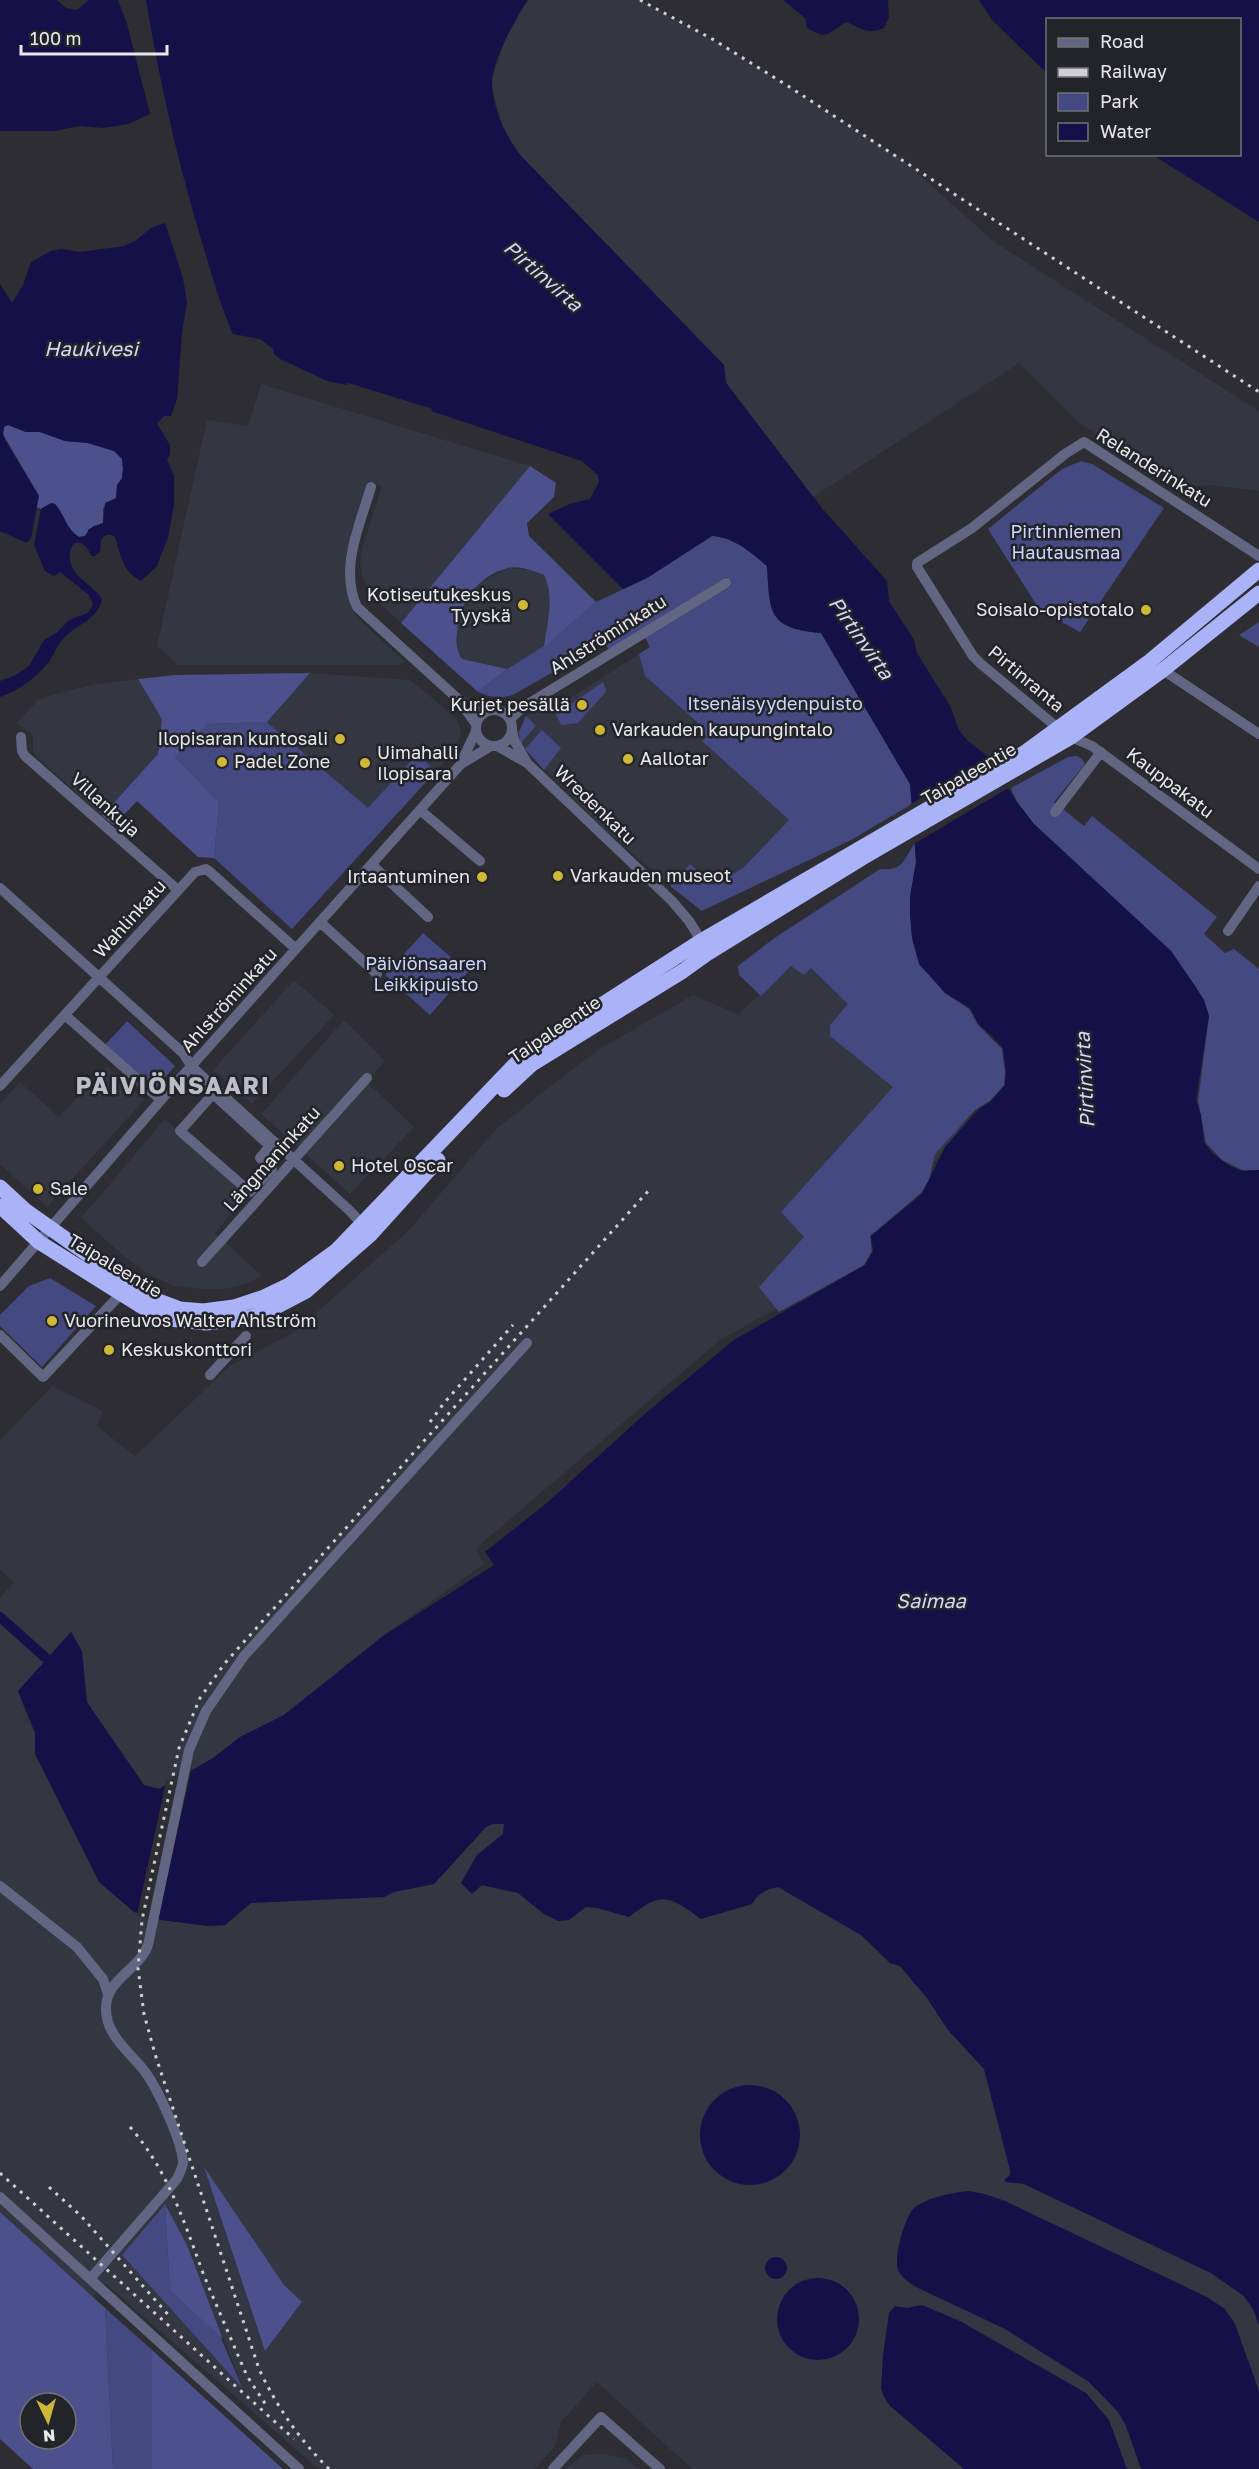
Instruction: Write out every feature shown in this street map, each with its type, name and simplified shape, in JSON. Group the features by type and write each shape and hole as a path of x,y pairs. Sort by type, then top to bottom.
{"highway":[{"path":"1156,665 1259,570"},
{"path":"1156,665 1259,593"},
{"name":"Taipaleentie","path":"0,1206 39,1242 144,1308 170,1319 206,1323 249,1318 268,1311 306,1291 366,1229 525,1054 859,854 1027,758 1065,733 1156,665"},
{"name":"Taipaleentie","path":"0,1187 26,1211 148,1297 180,1309 203,1311 241,1305 289,1285 366,1229"}],"street":[{"name":"Relanderinkatu","path":"917,563 972,528 1065,454 1084,442 1259,556"},
{"path":"371,487 352,555 350,577 354,600 362,614 459,700 483,714"},
{"name":"Pirtinranta","path":"917,563 922,576 973,656 1065,733"},
{"name":"Ahlströminkatu","path":"510,719 523,707 726,583"},
{"path":"1156,665 1259,734"},
{"path":"459,700 476,727 481,741 494,746 507,741 512,730 510,719 506,714 494,710 483,714 476,727"},
{"name":"Ahlströminkatu","path":"0,1286 161,1100 461,764 476,727"},
{"name":"Wredenkatu","path":"512,730 514,740 527,763"},
{"name":"Kauppakatu","path":"1065,733 1101,752 1259,870"},
{"name":"Villankuja","path":"21,737 25,756 178,890"},
{"name":"Ahlströminkatu","path":"461,764 494,746"},
{"name":"Wredenkatu","path":"494,746 527,763 672,901 705,947"},
{"path":"1055,812 1101,752"},
{"path":"420,810 480,861"},
{"path":"372,865 428,917"},
{"name":"Wahlinkatu","path":"0,1086 195,872 206,869 210,872 296,949"},
{"path":"1228,931 1259,886"},
{"path":"0,888 183,1053 192,1067 349,1210 366,1229"},
{"path":"320,922 377,974"},
{"path":"65,1014 161,1100"},
{"name":"Längmaninkatu","path":"202,1262 367,1078"},
{"path":"213,1094 270,1146 260,1158 272,1168 250,1192 180,1131 213,1094"},
{"path":"0,1335 43,1377 117,1298"},
{"path":"210,1375 246,1336"},
{"path":"108,1994 114,1983 144,1954 189,1750 206,1711 244,1656 527,1343"},
{"path":"0,1886 77,1947 103,1979 108,1994 106,2019 113,2035 153,2084 168,2116 183,2163 177,2179 90,2278"},
{"path":"0,2197 299,2469"},
{"path":"553,2469 601,2417 660,2469"}],"shaded area":[{"path":"528,0 640,0 714,40 903,160 993,241 1259,411 1259,491 1211,485 1177,488 1077,421 1019,363 813,497 726,382 724,365 628,268 521,156 509,140 501,122 491,82 505,39"},
{"path":"261,384 530,466 401,623 371,596 362,576 360,564 362,549 382,486 369,481 346,555 345,585 353,611 405,662 398,665 178,665 157,646 207,420 248,426"},
{"path":"8,425 26,432 40,432 65,441 88,443 114,451 122,459 122,478 117,485 116,498 103,508 103,523 93,526 85,536 79,537 68,526 55,504 51,503 41,509 36,507 39,496 3,434 4,427"},
{"path":"530,466 556,483 554,497 527,523 529,536 596,602 544,647 550,601 544,575 512,567 487,577 472,592 461,611 457,646 462,659 507,669 478,692 401,623"},
{"path":"509,568 531,570 544,575 549,586 551,602 544,647 507,669 462,659 456,649 458,620 466,598 482,581"},
{"path":"639,654 645,676 696,721 707,737 703,742 789,820 743,868 713,885 690,864 670,886 601,826 520,744 519,732 526,716 551,699 556,707"},
{"path":"310,673 409,680 457,719 461,730 460,736 452,752 436,771 417,754 368,809 267,722"},
{"path":"310,673 267,722 208,724 175,757 219,802 214,858 198,857 137,801 114,825 102,816 158,754 162,719 138,679 175,675"},
{"path":"138,679 163,719 158,755 102,816 33,753 33,735 17,723 38,700 96,684"},
{"path":"844,938 989,1091 899,1208 867,1235 862,1261 720,1340 481,1544 477,1551 484,1564 383,1636 284,1715 240,1737 213,1758 159,1789 144,1785 86,1702 84,1678 71,1632 18,1692 35,1733 35,1754 134,1912 162,1920 207,1926 225,1925 251,1903 384,1897 394,1892 434,1884 486,1827 493,1824 504,1824 503,1834 477,1855 482,1885 518,1893 544,1914 569,1920 586,1907 629,1916 650,1900 663,1898 680,1904 701,1919 752,1904 757,1896 769,1888 778,1887 861,1935 890,1963 900,1966 927,1998 948,2030 984,2069 1010,2170 1006,2182 1024,2184 1211,2273 1244,2296 1253,2309 1259,2325 1259,2469 692,2469 597,2382 561,2422 555,2446 535,2469 318,2469 105,2283 93,2297 0,2212 0,1598 14,1582 0,1570 0,1440 52,1386 103,1411 97,1426 135,1456 230,1366 296,1331 410,1229 497,1128 596,1051 693,995 738,1014 792,965","holes":["205,2170 284,2286 302,2303 265,2351","164,2204 187,2245 244,2390 122,2255"]},
{"path":"294,980 334,1015 252,1104 213,1070"},
{"path":"344,1020 385,1061 367,1082 414,1127 350,1194 261,1114"},
{"path":"106,1066 144,1100 47,1207 0,1164 0,1104 20,1082 59,1117"},
{"path":"165,1119 250,1192 215,1233 262,1276 245,1284 224,1289 174,1286 148,1274 131,1262 81,1218"},
{"path":"204,2167 284,2285 302,2302 265,2351"},
{"path":"165,2204 187,2245 223,2339 170,2291"},
{"path":"0,2212 105,2308 113,2469 33,2469 0,2439"},
{"path":"152,2350 283,2469 152,2469"},
{"path":"603,2454 627,2459 639,2469 566,2469 582,2455"}],"green space":[{"name":"Pirtinniemen Hautausmaa","path":"1081,461 1092,464 1164,508 1080,632 1047,614 1036,604 988,529 1062,469"},
{"name":"Itsenäisyydenpuisto","path":"712,536 734,542 767,566 771,606 781,622 803,631 821,633 910,784 912,804 851,840 702,911 670,886 690,864 713,885 743,868 789,820 702,741 707,737 696,721 645,676 639,654 650,647 645,638 731,586 726,577 609,650 604,642 515,694 496,697 478,692 507,669 544,646 596,602 647,578"},
{"path":"1259,622 1259,647 1239,635"},
{"path":"603,682 606,690 604,694 578,723 561,725 556,714"},
{"path":"526,716 536,726 520,744 519,732"},
{"path":"267,722 368,808 417,754 436,771 292,929 214,858 219,802 175,757 208,724"},
{"path":"542,730 561,748 544,770 525,749"},
{"path":"1077,756 1085,764 1054,802 1084,826 1092,816 1217,917 1204,934 1225,953 1234,949 1259,969 1259,1170 1242,1170 1222,1160 1206,1143 1198,1101 1209,1016 1204,1000 1193,983 1171,951 1034,824 1017,802 1011,788 1068,757"},
{"path":"915,843 916,862 910,897 912,938 945,993 969,1009 978,1025 1002,1049 1004,1085 991,1100 975,1110 935,1154 929,1180 921,1193 870,1236 872,1251 864,1265 779,1312 759,1287 804,1237 781,1212 893,1087 830,1036 830,1025 848,1004 811,968 804,975 791,966 761,996 739,975 738,966 773,939 880,869 893,868 902,864"},
{"name":"Päiviönsaaren Leikkipuisto","path":"423,933 468,972 430,1015 385,975"},
{"path":"127,1021 175,1066 152,1092 103,1047"},
{"path":"50,1278 96,1306 42,1367 0,1326 0,1315 29,1286"},
{"path":"165,2204 170,2291 220,2336 243,2389 122,2255"},
{"path":"105,2308 152,2350 152,2469 113,2469"}],"water":[{"path":"0,0 57,0 66,8 77,10 89,0 118,0 127,24 150,114 128,124 103,128 79,126 55,131 0,131"},
{"name":"Saimaa","path":"146,0 528,0 500,53 492,84 498,113 515,148 724,365 726,383 821,507 887,581 889,601 914,640 917,653 950,706 959,730 967,740 986,755 1034,824 1171,951 1204,1000 1209,1016 1196,1100 1201,1115 1204,1142 1213,1154 1230,1166 1243,1171 1259,1170 1259,2325 1253,2309 1244,2296 1211,2273 1024,2184 1006,2182 1004,2180 1010,2175 1010,2170 984,2069 948,2030 927,1998 900,1966 890,1963 861,1935 778,1887 763,1892 752,1904 701,1919 680,1905 665,1899 650,1903 629,1917 586,1907 569,1920 558,1921 544,1914 518,1893 482,1885 472,1894 461,1883 477,1855 503,1834 504,1824 493,1824 486,1827 434,1884 394,1892 384,1897 251,1903 225,1925 207,1926 162,1920 134,1912 99,1882 35,1754 35,1733 18,1691 71,1632 82,1651 87,1702 144,1785 159,1789 213,1758 240,1737 284,1715 383,1636 494,1565 485,1552 548,1502 647,1412 734,1340 865,1265 873,1251 871,1236 922,1194 945,1147 979,1109 990,1102 1005,1085 1006,1072 1003,1048 979,1025 970,1008 945,993 919,964 912,938 910,915 910,897 916,862 910,784 821,633 790,627 775,615 769,595 767,566 734,542 712,536 647,578 623,589 548,514 570,504 590,499 599,482 598,475 582,461 431,411 432,409 348,383 347,385 327,381 280,359 274,354 273,349 260,339 233,334 214,282 182,173 162,87"},
{"path":"783,0 888,0 889,17 884,28 878,30 864,30 846,22 824,35 807,28 805,18"},
{"path":"979,0 1259,0 1259,222 1155,156 1241,156 1241,18 1046,18 1046,72 992,20"},
{"name":"Haukivesi","path":"165,223 183,278 187,302 177,399 171,416 164,416 157,424 170,445 170,454 167,459 174,476 174,505 168,537 157,566 141,581 126,568 115,537 104,536 101,540 100,552 95,556 92,556 82,544 77,542 74,544 70,551 72,567 102,599 100,606 91,617 64,638 39,673 27,683 0,697 0,681 14,676 29,666 44,640 56,633 69,620 88,613 93,604 89,595 60,572 54,576 45,571 34,545 41,509 51,503 55,504 74,533 79,537 85,536 89,529 103,523 105,503 116,498 117,485 122,478 123,469 122,459 114,451 88,443 65,441 40,432 26,432 8,425 4,427 5,440 39,496 31,538 27,543 0,531 0,284 12,303 23,285 31,262 51,251 61,249 80,252 124,246 135,241 151,228"},
{"path":"750,2085 778,2093 792,2107 800,2135 792,2163 778,2177 750,2185 722,2177 708,2163 700,2135 708,2107 722,2093"},
{"path":"968,2191 1005,2201 1207,2297 1225,2309 1235,2324 1259,2391 1259,2469 1141,2469 1126,2426 1118,2412 1089,2382 1005,2329 916,2287 904,2278 899,2272 897,2258 901,2238 911,2212 915,2207 934,2198"},
{"path":"776,2257 784,2260 787,2268 784,2276 776,2279 768,2276 765,2268 768,2260"},
{"path":"818,2278 834,2281 847,2290 856,2303 859,2319 856,2335 847,2348 834,2357 818,2360 802,2357 789,2348 780,2335 777,2319 780,2303 789,2290 802,2281"},
{"path":"922,2305 960,2321 1086,2393 1109,2420 1127,2469 964,2469 890,2406 881,2389 889,2313 895,2306 907,2308"}],"pier":[{"path":"348,383 432,409 431,414 428,411 346,388"},
{"path":"991,757 1010,787 912,845 909,805"},
{"path":"192,1767 157,1922 137,1915 166,1781"}],"waterway":[{"path":"0,1617 47,1659"}],"railway":[{"path":"640,0 714,40 788,86 1259,392"},
{"path":"329,2469 290,2422 259,2369 155,2054 144,2014 138,1968 142,1920 179,1748 200,1698 225,1663 650,1189"},
{"path":"430,1422 513,1325"},
{"path":"130,2127 165,2178 247,2376 268,2408"},
{"path":"0,2173 294,2439"},
{"path":"49,2187 81,2216 171,2318"}],"place":[{"name":"Kotiseutukeskus Tyyskä","path":"523,605"},
{"name":"Soisalo-opistotalo","path":"1146,610"},
{"name":"Kurjet pesällä","path":"582,705"},
{"name":"Varkauden kaupungintalo","path":"600,730"},
{"name":"Ilopisaran kuntosali","path":"340,739"},
{"name":"Aallotar","path":"628,759"},
{"name":"Padel Zone","path":"222,762"},
{"name":"Uimahalli Ilopisara","path":"365,763"},
{"name":"Varkauden museot","path":"558,876"},
{"name":"Irtaantuminen","path":"482,877"},
{"name":"Hotel Oscar","path":"339,1166"},
{"name":"Sale","path":"38,1189"},
{"name":"Vuorineuvos Walter Ahlström","path":"52,1321"},
{"name":"Keskuskonttori","path":"109,1350"}],"district":[{"name":"PÄIVIÖNSAARI","path":"173,1086"}],"water label":[{"name":"Pirtinvirta","path":"543,276"},
{"name":"Pirtinvirta","path":"861,638"},
{"name":"Pirtinvirta","path":"1085,1080"}]}
